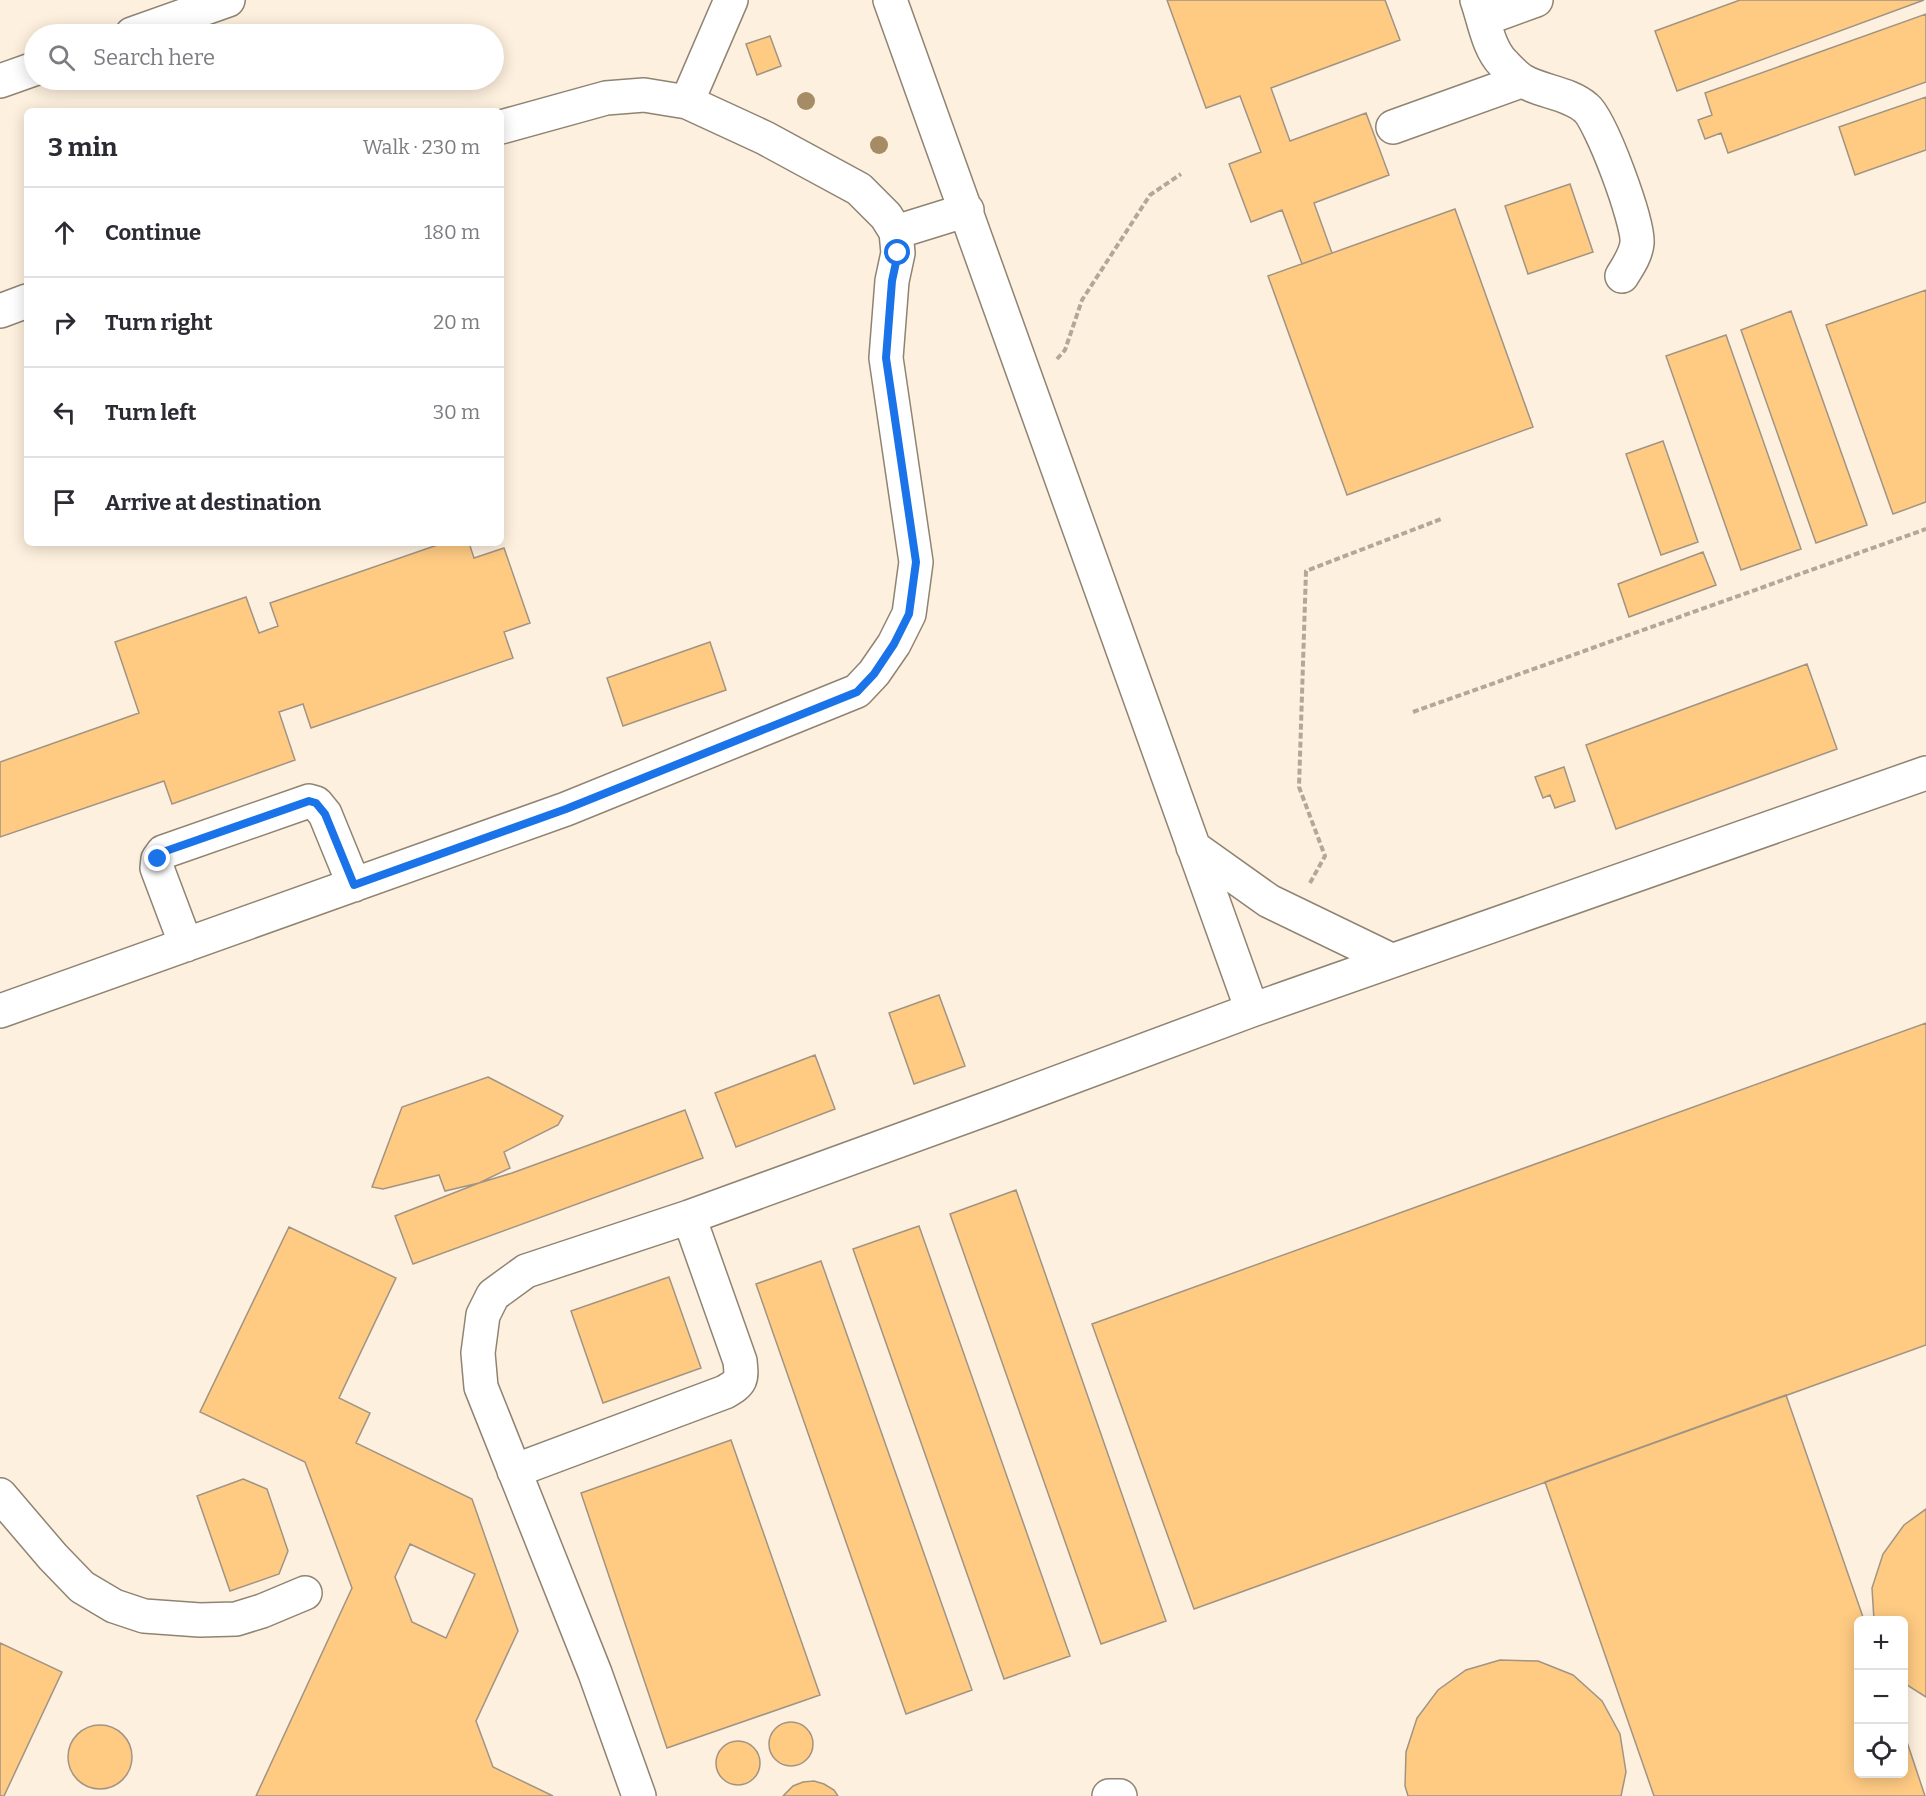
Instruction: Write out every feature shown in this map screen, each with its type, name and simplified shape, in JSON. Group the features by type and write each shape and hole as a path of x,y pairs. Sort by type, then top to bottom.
{"lane":[{"path":"160,24 228,0"},
{"path":"687,102 731,0"},
{"path":"890,0 1252,1010"},
{"path":"1536,0 1480,10 1500,61 1521,81 1587,108 1602,131 1636,226 1635,254 1622,276"},
{"path":"0,81 24,73"},
{"path":"1393,127 1521,81"},
{"path":"0,1011 566,809 857,692 874,674 894,644 909,614 916,562 886,358 890,300 898,253 896,232 886,216 859,189 765,138 687,102 644,94 606,98 504,126"},
{"path":"896,232 966,210"},
{"path":"0,311 24,302"},
{"path":"639,1796 595,1673 481,1387 478,1353 483,1315 493,1295 526,1271 689,1217 1252,1010 1926,773"},
{"path":"186,945 157,868 158,859 163,852 309,801 316,803 325,814 354,885"},
{"path":"1193,847 1269,900 1392,960"},
{"path":"514,1471 738,1385 742,1377 740,1361 689,1217"},
{"path":"0,1495 82,1587 114,1606 144,1616 200,1620 236,1619 305,1593"},
{"path":"1109,1796 1119,1796"}],"path":[{"path":"1065,350 1082,300 1150,195 1181,174"},
{"path":"1292,912 1325,856 1299,787 1306,571 1441,519"},
{"path":"1413,712 1926,529"}],"building":[{"path":"1167,0 1385,0 1400,40 1271,88 1290,141 1366,113 1389,175 1314,203 1332,253 1302,264 1282,210 1251,222 1229,164 1261,152 1240,96 1206,108"},
{"path":"1740,0 1924,0 1677,91 1655,31"},
{"path":"1926,14 1926,82 1728,153 1721,133 1705,139 1698,120 1712,115 1705,93"},
{"path":"770,36 781,66 757,75 746,44"},
{"path":"1926,97 1926,150 1855,175 1839,127"},
{"path":"1570,184 1593,252 1528,274 1505,206"},
{"path":"1455,209 1533,427 1347,495 1268,276"},
{"path":"1926,290 1926,502 1893,514 1826,325"},
{"path":"1791,311 1867,525 1816,543 1741,330"},
{"path":"1726,335 1801,549 1741,570 1666,356"},
{"path":"1663,441 1698,542 1661,555 1626,454"},
{"path":"434,546 470,546 474,558 504,548 530,623 504,632 513,658 311,728 303,704 279,712 295,760 172,804 164,781 0,837 0,762 139,713 115,642 246,597 259,633 278,626 270,603"},
{"path":"1703,552 1716,585 1629,617 1618,584"},
{"path":"710,642 726,690 623,726 607,678"},
{"path":"1807,664 1837,749 1616,829 1586,745"},
{"path":"1564,767 1575,801 1555,808 1550,795 1543,798 1535,777"},
{"path":"939,995 965,1066 914,1084 889,1013"},
{"path":"1926,1023 1926,1345 1194,1609 1092,1324"},
{"path":"815,1055 835,1109 736,1147 715,1093"},
{"path":"488,1077 563,1116 558,1125 504,1152 510,1168 479,1183 445,1191 439,1175 383,1189 372,1187 402,1107"},
{"path":"685,1110 703,1158 413,1264 395,1216 479,1183"},
{"path":"1016,1190 1166,1621 1101,1644 950,1214"},
{"path":"919,1226 1070,1656 1004,1679 853,1249"},
{"path":"289,1227 396,1278 339,1398 370,1413 356,1443 472,1499 518,1631 476,1721 493,1767 553,1796 256,1796 352,1588 305,1462 200,1412","holes":["410,1544 475,1574 446,1638 412,1622 395,1577"]},
{"path":"821,1261 972,1690 906,1714 756,1284"},
{"path":"669,1277 701,1368 603,1403 571,1311"},
{"path":"1786,1395 1863,1616 1854,1616 1854,1778 1908,1778 1908,1745 1925,1796 1654,1796 1545,1482"},
{"path":"731,1440 820,1695 667,1748 581,1493"},
{"path":"243,1479 267,1489 288,1551 279,1574 230,1591 197,1496"},
{"path":"1926,1509 1926,1697 1908,1686 1908,1616 1874,1616 1872,1588 1883,1554 1904,1525"},
{"path":"0,1643 62,1672 4,1796 0,1796"},
{"path":"1500,1660 1538,1661 1573,1675 1602,1701 1620,1734 1626,1772 1621,1796 1408,1796 1405,1786 1406,1752 1417,1718 1438,1690 1466,1670"},
{"path":"791,1722 800,1723 807,1728 812,1735 812,1753 807,1760 800,1765 791,1766 782,1765 775,1760 770,1753 769,1744 770,1735 775,1728 782,1723"},
{"path":"94,1725 106,1725 123,1734 130,1745 132,1757 130,1769 123,1780 106,1789 94,1789 82,1784 73,1775 68,1763 68,1751 73,1739 82,1730"},
{"path":"738,1741 747,1742 754,1747 759,1754 759,1772 754,1779 747,1784 738,1785 729,1784 722,1779 717,1772 716,1763 717,1754 722,1747 729,1742"},
{"path":"814,1781 834,1790 838,1796 783,1796 793,1786"}],"route":[{"path":"158,859 163,852 309,801 316,803 325,814 354,885 566,809 857,692 874,674 894,644 909,614 916,562 886,358 892,281 898,253"}]}
